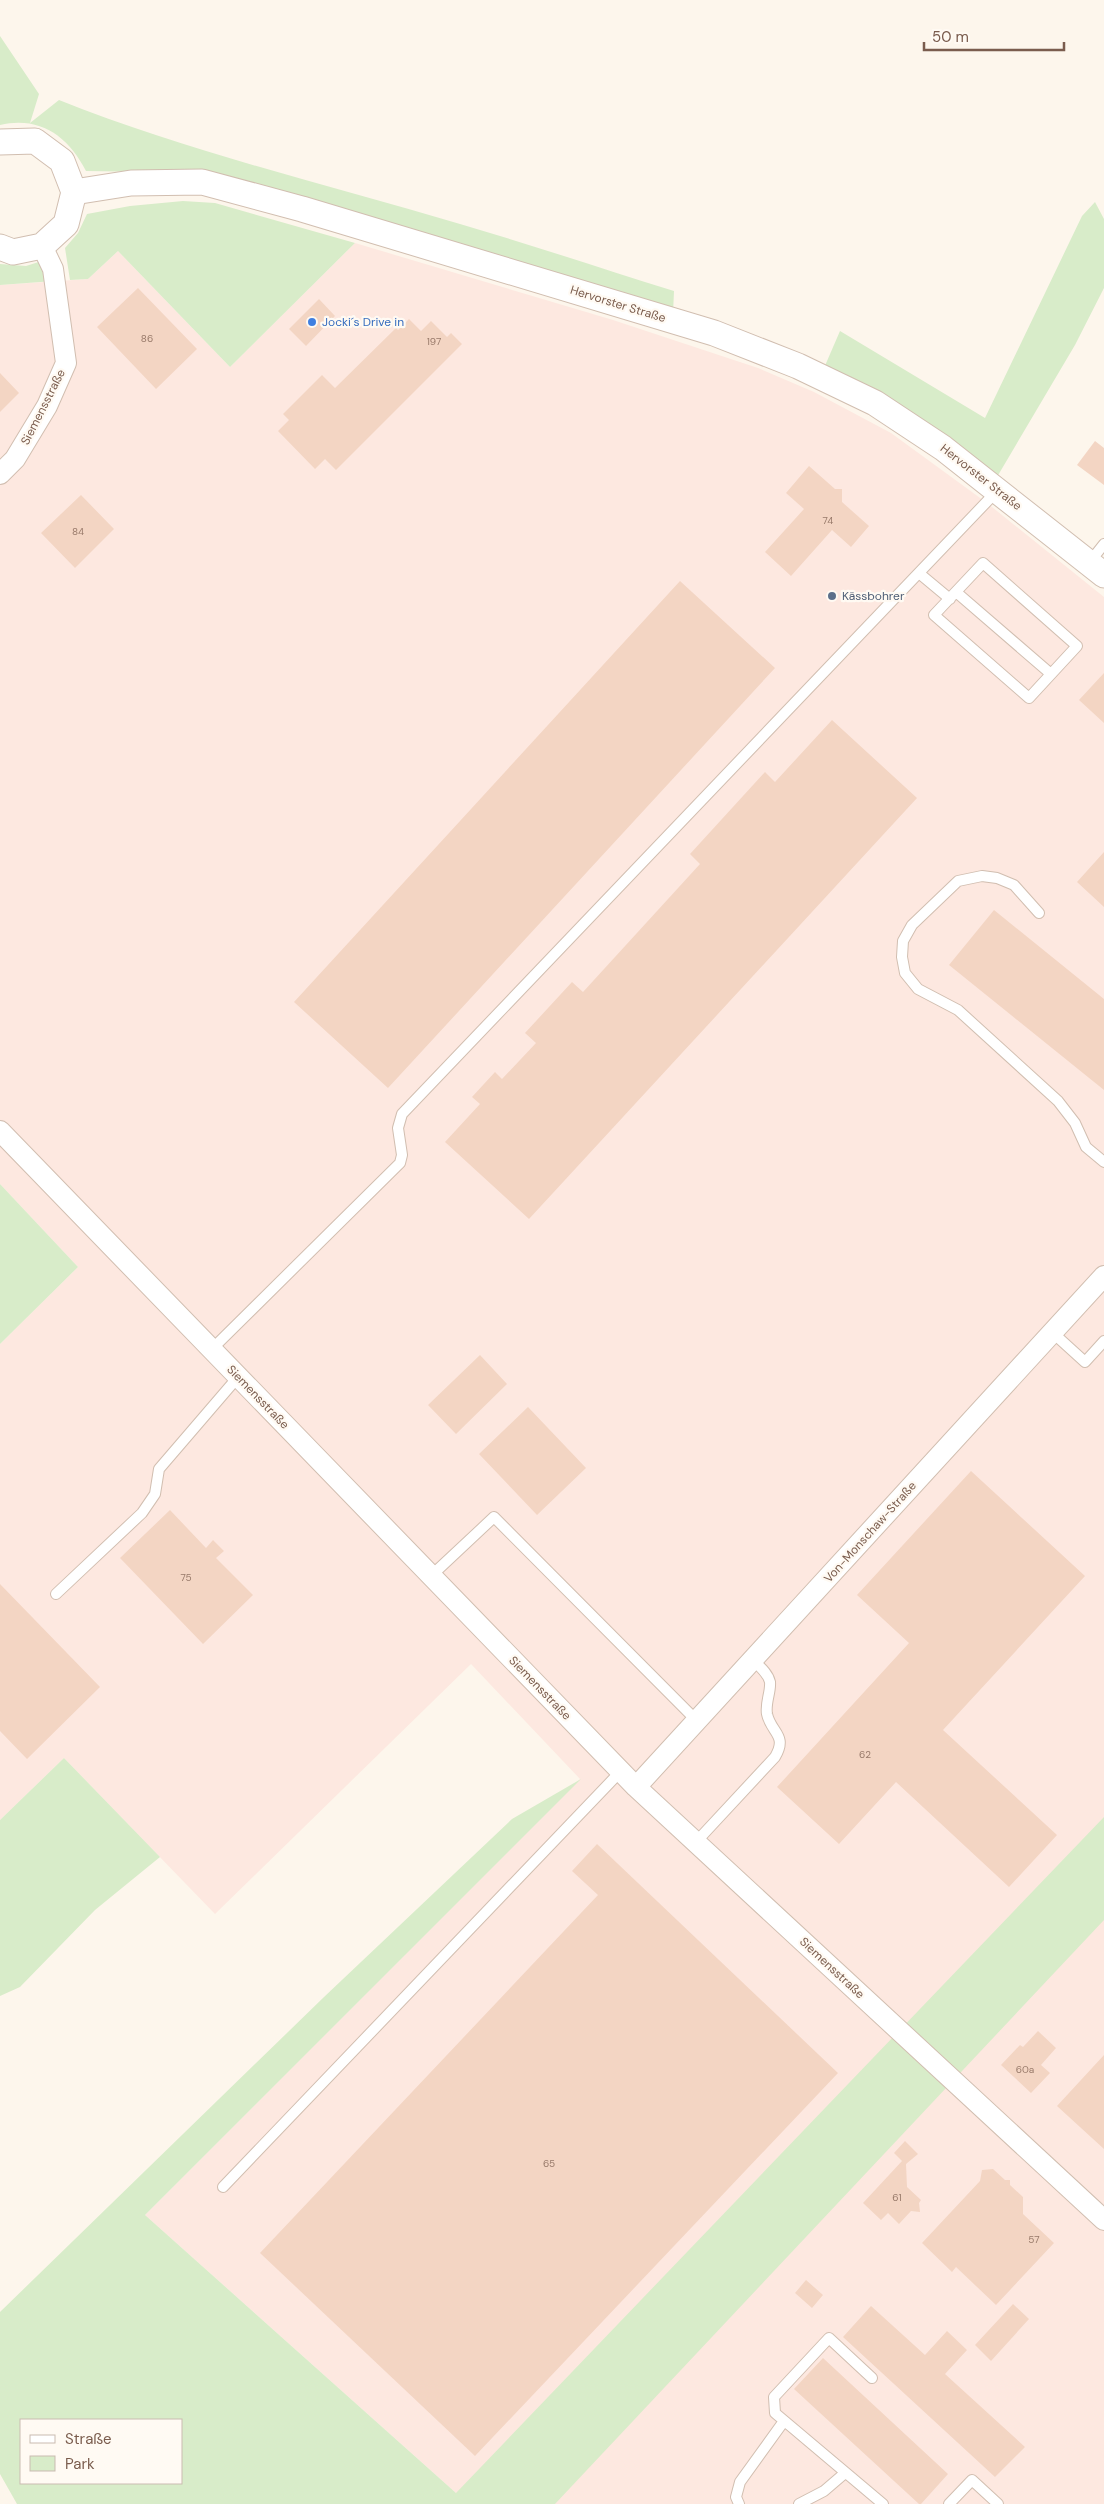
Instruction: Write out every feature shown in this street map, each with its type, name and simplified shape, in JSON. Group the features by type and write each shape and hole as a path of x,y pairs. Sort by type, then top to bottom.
{"street":[{"path":"0,142 35,141 62,161 74,192 66,224 42,246 12,252 0,247"},
{"name":"Hervorster Straße","path":"74,192 131,183 202,182 312,212 714,333 798,366 874,403 943,448 998,490 1099,561"},
{"name":"Siemensstraße","path":"0,474 16,459 47,406 66,364 52,269 42,246"},
{"name":"Siemensstraße","path":"0,1131 636,1787 1104,2220"},
{"name":"Von-Monschaw-Straße","path":"636,1787 1104,1276"}],"lane":[{"path":"212,1348 400,1163 402,1154 398,1128 402,1114 920,574 998,490"},
{"path":"983,563 1077,646 1051,674 1029,698 934,615 983,563"},
{"path":"920,574 953,595 1051,674"},
{"path":"1038,913 1014,885 998,878 982,876 958,881 912,925 903,941 902,958 905,973 918,989 958,1010 1058,1101 1075,1123 1086,1147 1104,1162"},
{"path":"1052,1332 1085,1362 1104,1341"},
{"path":"56,1594 142,1513 155,1494 159,1469 238,1377"},
{"path":"431,1576 494,1517 697,1721"},
{"path":"696,1842 776,1757 781,1748 780,1738 767,1713 770,1682 765,1672 753,1660"},
{"path":"223,2187 621,1771"},
{"path":"872,2378 829,2338 774,2397 775,2413 883,2504"},
{"path":"739,2504 736,2497 740,2482 784,2421"},
{"path":"799,2504 824,2491 845,2473"},
{"path":"948,2504 972,2480 998,2504"}],"shaded area":[{"path":"355,243 613,320 758,368 814,392 891,433 987,503 1104,597 1104,2504 453,2504 456,2493 145,2215 580,1779 471,1664 215,1914 64,1758 0,1820 0,1344 78,1267 0,1184 0,285 88,279 118,251 230,367"}],"green space":[{"path":"0,36 39,94 30,123 59,100 108,119 208,152 410,209 674,291 673,314 150,172 86,171 71,148 61,139 40,126 28,123 0,125"},
{"path":"183,201 215,203 355,243 230,367 118,251 88,279 70,280 65,248 78,233 87,214 130,206"},
{"path":"1095,202 1104,219 1104,288 1075,345 997,477 824,368 840,331 985,418 1082,216"},
{"path":"48,259 54,281 0,285 0,264 26,266"},
{"path":"0,1184 78,1267 0,1344"},
{"path":"64,1758 160,1857 95,1910 20,1987 0,1996 0,1820"},
{"path":"581,1779 145,2215 456,2493 1104,1817 1104,1920 555,2504 17,2504 0,2474 0,2312 324,1997 512,1819"}],"building":[{"path":"138,288 197,349 156,389 97,327"},
{"name":"Jocki´s Drive in","path":"319,299 335,316 306,346 289,329"},
{"path":"409,319 421,331 431,321 447,337 451,333 462,344 336,470 325,459 315,469 278,431 289,420 283,414 322,375 335,388 396,328 398,330"},
{"path":"0,373 19,393 0,412"},
{"path":"1095,441 1104,448 1104,485 1077,465"},
{"path":"809,466 835,489 842,489 842,502 869,526 851,547 832,530 791,576 765,552 804,509 786,493"},
{"path":"81,495 114,529 75,568 41,533"},
{"path":"680,581 775,668 388,1088 294,1002"},
{"path":"1104,673 1104,723 1079,700"},
{"path":"832,720 917,798 529,1219 445,1142 480,1104 472,1097 495,1072 502,1079 536,1043 525,1033 572,982 583,992 700,864 690,854 765,772 775,782"},
{"path":"1104,852 1104,907 1077,882"},
{"path":"994,910 1104,999 1104,1090 949,965"},
{"path":"480,1355 507,1384 456,1434 428,1405"},
{"path":"528,1407 586,1468 537,1515 479,1454"},
{"path":"971,1471 1085,1576 943,1730 1057,1835 1009,1887 896,1782 839,1844 777,1787 909,1643 857,1595"},
{"path":"170,1510 206,1548 213,1540 224,1551 216,1558 253,1595 203,1644 120,1558"},
{"path":"0,1584 100,1687 27,1759 0,1731"},
{"path":"597,1844 838,2073 475,2456 260,2253 598,1895 572,1871"},
{"path":"1038,2031 1056,2048 1041,2065 1050,2073 1031,2093 1001,2065 1020,2045 1023,2047"},
{"path":"1104,2055 1104,2149 1057,2106"},
{"path":"905,2141 918,2154 906,2164 907,2187 921,2200 919,2203 920,2212 911,2211 899,2224 888,2213 881,2220 863,2203 902,2161 894,2153"},
{"path":"993,2169 1005,2180 1010,2180 1010,2185 1023,2197 1023,2214 1054,2243 996,2305 956,2267 952,2272 922,2243 980,2181 982,2170"},
{"path":"806,2280 823,2295 812,2308 795,2293"},
{"path":"1013,2304 1029,2319 991,2361 975,2345"},
{"path":"871,2306 925,2355 947,2331 967,2350 945,2374 1025,2447 995,2477 843,2337"},
{"path":"823,2358 948,2474 921,2504 794,2389"}],"place":[{"name":"Jocki´s Drive in","path":"312,322"},
{"name":"Kässbohrer","path":"832,596"}]}
